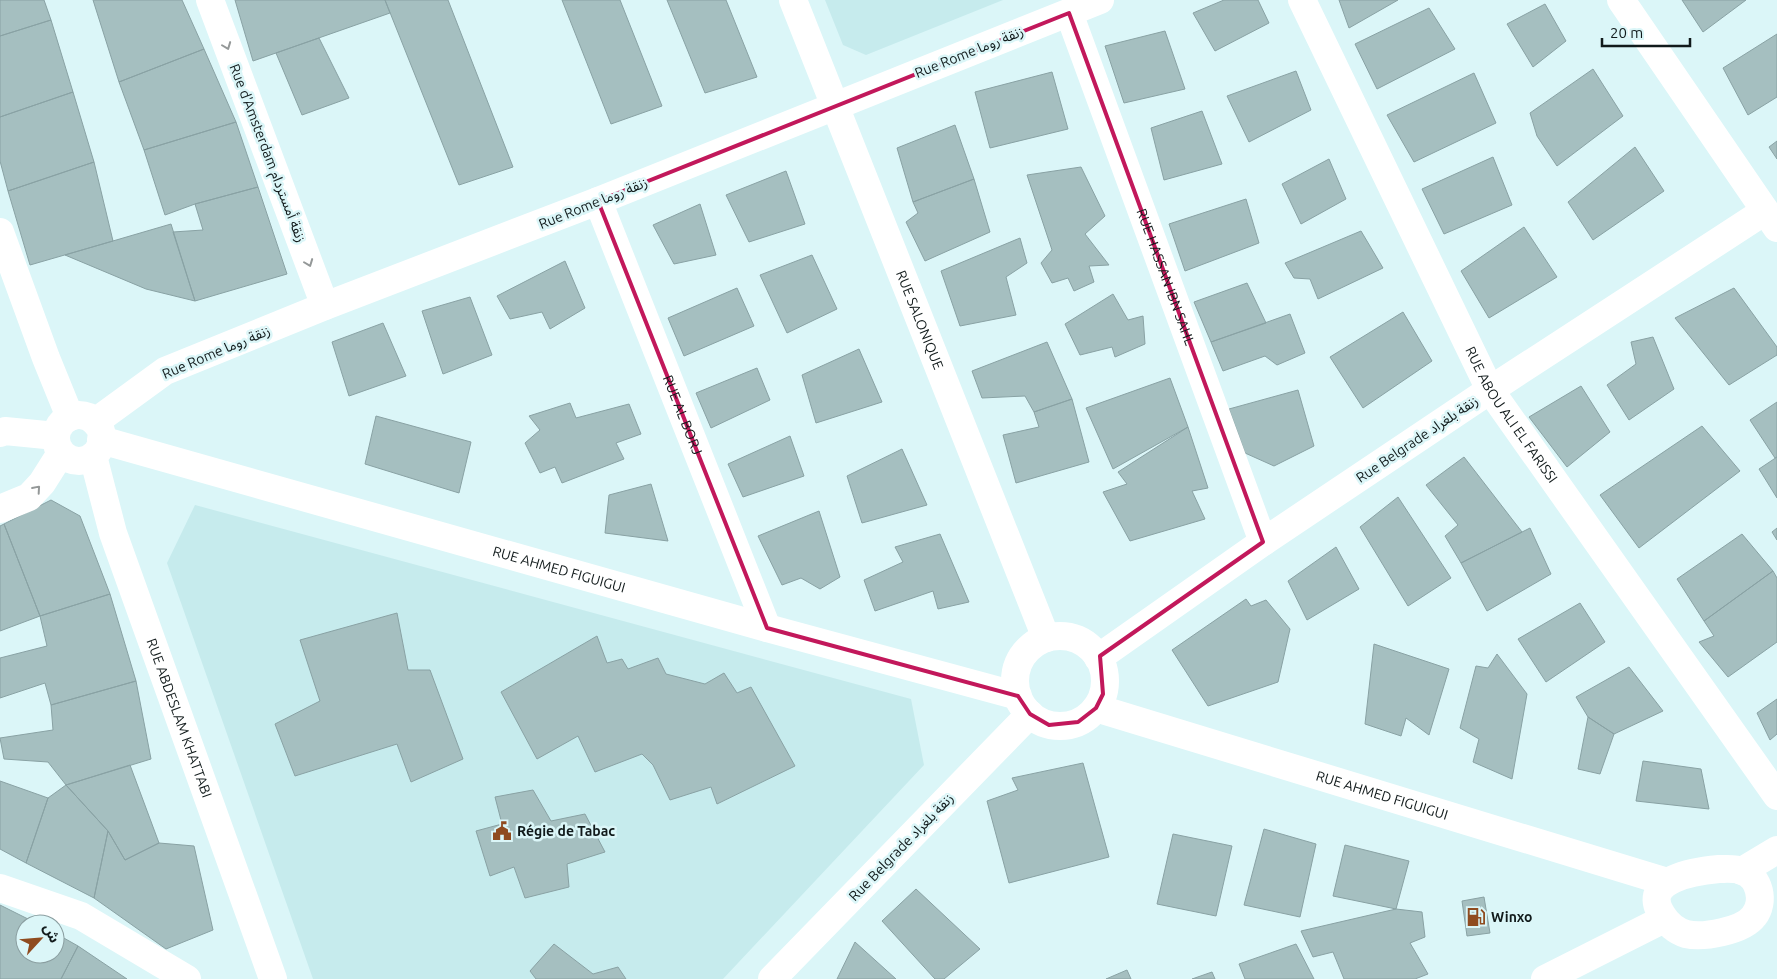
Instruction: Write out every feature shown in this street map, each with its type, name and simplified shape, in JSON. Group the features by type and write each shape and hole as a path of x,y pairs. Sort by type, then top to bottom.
{"street":[{"name":"Rue d'Amsterdam زنقة أمستردام","path":"210,0 325,306"},
{"name":"RUE SALONIQUE","path":"792,0 1046,638"},
{"name":"Rue Rome زنقة روما","path":"0,509 29,497 79,437 165,371 325,306 598,201 1100,0"},
{"name":"RUE ABOU ALI EL FARISSI","path":"1302,0 1490,390 1777,796"},
{"path":"1621,0 1771,219"},
{"name":"RUE HASSAN IBN SAHL","path":"1069,12 1263,542"},
{"name":"RUE AL BORJ","path":"598,201 767,628"},
{"name":"Rue Belgrade زنقة بلغراد","path":"1098,658 1263,542 1490,390 1771,219"},
{"name":"RUE ABDESLAM KHATTABI","path":"0,232 46,358 79,437 273,979"},
{"path":"0,433 5,431 79,437"},
{"name":"RUE AHMED FIGUIGUI","path":"79,437 767,628 1024,705"},
{"path":"1061,636 1075,639 1088,646 1098,658 1102,664 1105,679 1103,694 1096,708 1085,719 1064,726 1042,722 1024,705 1015,682 1019,661 1033,644 1046,638 1061,636"},
{"name":"Rue Belgrade زنقة بلغراد","path":"772,979 1024,705"},
{"name":"RUE AHMED FIGUIGUI","path":"1096,708 1667,882"},
{"path":"1742,871 1777,850"},
{"path":"1733,869 1742,871 1749,874 1768,906 1743,924 1720,933 1707,935 1685,934 1678,931 1664,919 1658,908 1657,896 1667,882 1702,870 1733,869"},
{"path":"0,888 80,916 187,979"},
{"path":"1545,979 1664,919"}],"highlighted area":[{"path":"1069,13 1263,542 1100,656 1103,694 1096,708 1078,722 1049,725 1030,714 1018,696 767,628 598,201"}],"shaded area":[{"path":"825,0 1003,0 866,55 843,45"},
{"path":"195,505 911,699 924,765 723,979 313,979 167,563"}],"building":[{"path":"0,0 44,0 51,20 0,36"},
{"path":"93,0 182,0 204,49 119,82"},
{"path":"235,0 385,0 390,13 253,61"},
{"path":"385,0 448,0 513,167 459,185"},
{"path":"562,0 620,0 662,106 611,124"},
{"path":"667,0 726,0 757,77 705,93"},
{"path":"1224,0 1258,0 1269,23 1215,51 1193,13"},
{"path":"1339,0 1398,0 1349,28"},
{"path":"1682,0 1746,0 1703,32"},
{"path":"1545,4 1566,41 1533,67 1507,24"},
{"path":"1429,8 1455,49 1377,89 1355,44"},
{"path":"51,20 73,92 0,117 0,36"},
{"path":"1165,31 1185,89 1124,103 1105,46"},
{"path":"1777,34 1777,97 1748,115 1723,68"},
{"path":"319,38 349,98 302,115 276,53"},
{"path":"204,49 236,122 144,150 119,82"},
{"path":"1593,69 1623,116 1557,166 1537,136 1530,113"},
{"path":"1296,71 1311,110 1249,142 1227,96"},
{"path":"1052,72 1068,129 990,148 975,92"},
{"path":"1474,73 1496,123 1414,162 1387,115"},
{"path":"73,92 94,162 8,191 0,161 0,117"},
{"path":"1202,111 1222,164 1164,180 1151,128"},
{"path":"236,122 258,187 195,204 165,215 144,150"},
{"path":"955,125 974,179 913,202 897,148"},
{"path":"1777,141 1777,159 1769,147"},
{"path":"1635,147 1664,191 1593,240 1568,202"},
{"path":"1493,157 1512,205 1444,234 1422,189"},
{"path":"1329,159 1346,199 1301,224 1282,184"},
{"path":"94,162 113,241 30,265 8,191"},
{"path":"1081,167 1105,216 1085,234 1109,265 1089,266 1094,282 1074,291 1068,278 1052,283 1041,263 1052,250 1027,175"},
{"path":"786,171 805,224 749,242 726,195"},
{"path":"974,179 990,232 925,261 906,222 918,213 913,202"},
{"path":"258,187 287,274 195,301 173,232 203,230 195,204"},
{"path":"1246,199 1259,243 1185,271 1169,224"},
{"path":"700,204 716,255 674,264 653,225"},
{"path":"171,224 195,301 146,289 65,255"},
{"path":"1524,227 1557,277 1489,318 1461,271"},
{"path":"1361,231 1383,268 1318,299 1310,279 1294,278 1285,263"},
{"path":"1020,238 1027,263 1006,277 1016,315 960,326 941,271"},
{"path":"812,255 837,309 787,333 760,275"},
{"path":"565,261 585,308 550,329 542,312 510,319 497,296"},
{"path":"1247,283 1266,323 1211,342 1194,302"},
{"path":"737,288 754,326 684,356 668,318"},
{"path":"1734,288 1777,347 1777,355 1729,385 1675,318"},
{"path":"1113,294 1128,320 1143,316 1145,344 1115,357 1112,347 1080,355 1065,324"},
{"path":"470,297 492,355 443,374 422,311"},
{"path":"1403,312 1432,361 1363,408 1330,357"},
{"path":"1290,314 1305,353 1277,365 1265,356 1223,371 1211,342"},
{"path":"383,323 406,376 349,396 332,342"},
{"path":"1653,337 1674,389 1629,420 1607,385 1636,364 1631,342"},
{"path":"1047,342 1072,399 1034,412 1025,396 982,398 972,371"},
{"path":"859,349 882,402 816,423 802,375"},
{"path":"757,368 770,400 711,428 696,393"},
{"path":"1170,378 1188,427 1113,469 1086,408"},
{"path":"1581,386 1610,432 1567,467 1529,417"},
{"path":"1298,390 1314,446 1274,466 1245,453 1229,409"},
{"path":"1072,399 1089,462 1016,483 1003,435 1039,427 1034,412"},
{"path":"1777,402 1777,457 1775,458 1750,420"},
{"path":"570,403 576,418 629,404 641,434 616,443 624,459 562,483 555,467 540,473 525,443 540,430 529,416"},
{"path":"376,416 471,442 459,493 365,464"},
{"path":"1702,426 1740,471 1639,548 1600,495"},
{"path":"1188,427 1208,488 1192,491 1205,519 1130,541 1103,492 1127,484 1118,472"},
{"path":"790,436 804,476 743,497 728,464"},
{"path":"902,449 927,505 862,523 847,476"},
{"path":"1464,457 1522,532 1461,563 1445,536 1458,525 1426,485"},
{"path":"1777,457 1777,498 1759,469"},
{"path":"651,484 668,541 605,533 609,495"},
{"path":"1398,497 1451,578 1408,606 1360,527"},
{"path":"51,500 80,516 110,594 40,616 4,524"},
{"path":"819,511 840,577 820,589 801,578 782,585 758,536"},
{"path":"4,524 40,616 0,631 0,526"},
{"path":"1530,528 1551,574 1487,611 1461,563"},
{"path":"1777,528 1777,540 1772,532"},
{"path":"940,534 969,602 938,609 933,591 875,611 864,580 903,562 895,547"},
{"path":"1742,534 1773,571 1704,621 1677,579"},
{"path":"1336,547 1359,589 1307,620 1288,581"},
{"path":"1773,571 1777,578 1777,642 1728,677 1699,642 1714,636 1704,621"},
{"path":"110,594 136,681 51,705 45,683 0,698 0,658 47,646 40,616"},
{"path":"1246,599 1251,606 1266,600 1290,629 1278,682 1208,706 1172,650"},
{"path":"1580,603 1605,642 1546,682 1518,639"},
{"path":"397,613 408,670 430,670 463,759 411,782 397,744 295,776 275,724 320,701 300,640"},
{"path":"597,636 607,663 622,659 628,669 658,658 666,674 705,684 724,673 737,693 751,687 795,766 717,804 711,787 670,800 653,765 642,754 595,772 578,736 537,759 501,692"},
{"path":"1374,644 1449,669 1429,735 1406,718 1401,736 1365,724"},
{"path":"1497,654 1527,694 1512,779 1473,762 1479,739 1460,728 1476,666 1488,668"},
{"path":"1629,667 1663,711 1614,734 1588,717 1576,697"},
{"path":"136,681 151,759 66,785 48,762 4,759 0,738 53,730 51,705"},
{"path":"1777,699 1777,734 1770,740 1757,713"},
{"path":"1588,717 1614,734 1600,774 1578,769"},
{"path":"1643,761 1701,769 1709,809 1636,801"},
{"path":"1083,763 1109,857 1009,883 987,801 1018,790 1012,778"},
{"path":"130,765 159,843 125,860 108,831 66,785"},
{"path":"0,781 48,798 26,863 0,849"},
{"path":"66,785 108,831 94,898 26,863 48,798"},
{"path":"533,790 551,821 585,814 605,852 567,864 569,887 525,898 514,867 490,876 476,831 502,824 495,797"},
{"path":"1264,829 1316,844 1300,917 1244,905"},
{"path":"108,831 125,860 159,843 194,846 213,930 166,949 94,898"},
{"path":"1173,834 1232,846 1216,916 1157,904"},
{"path":"1345,845 1409,861 1396,909 1333,896"},
{"path":"916,889 980,949 944,979 935,979 882,921"},
{"path":"1484,897 1490,933 1467,936 1462,901"},
{"path":"0,905 18,914 15,914 15,964 65,964 65,939 78,946 61,979 0,979"},
{"path":"1396,909 1422,912 1425,937 1410,943 1428,974 1415,979 1344,979 1333,952 1313,957 1301,931"},
{"path":"855,942 896,979 837,979"},
{"path":"554,944 593,974 618,967 626,979 536,979 530,971"},
{"path":"1296,944 1314,979 1245,979 1239,964"},
{"path":"78,946 127,979 61,979"},
{"path":"1127,970 1131,979 1106,979"},
{"path":"1212,972 1215,979 1192,979"}],"place":[{"name":"Régie de Tabac","path":"502,831"},
{"name":"Winxo","path":"1476,917"}]}
